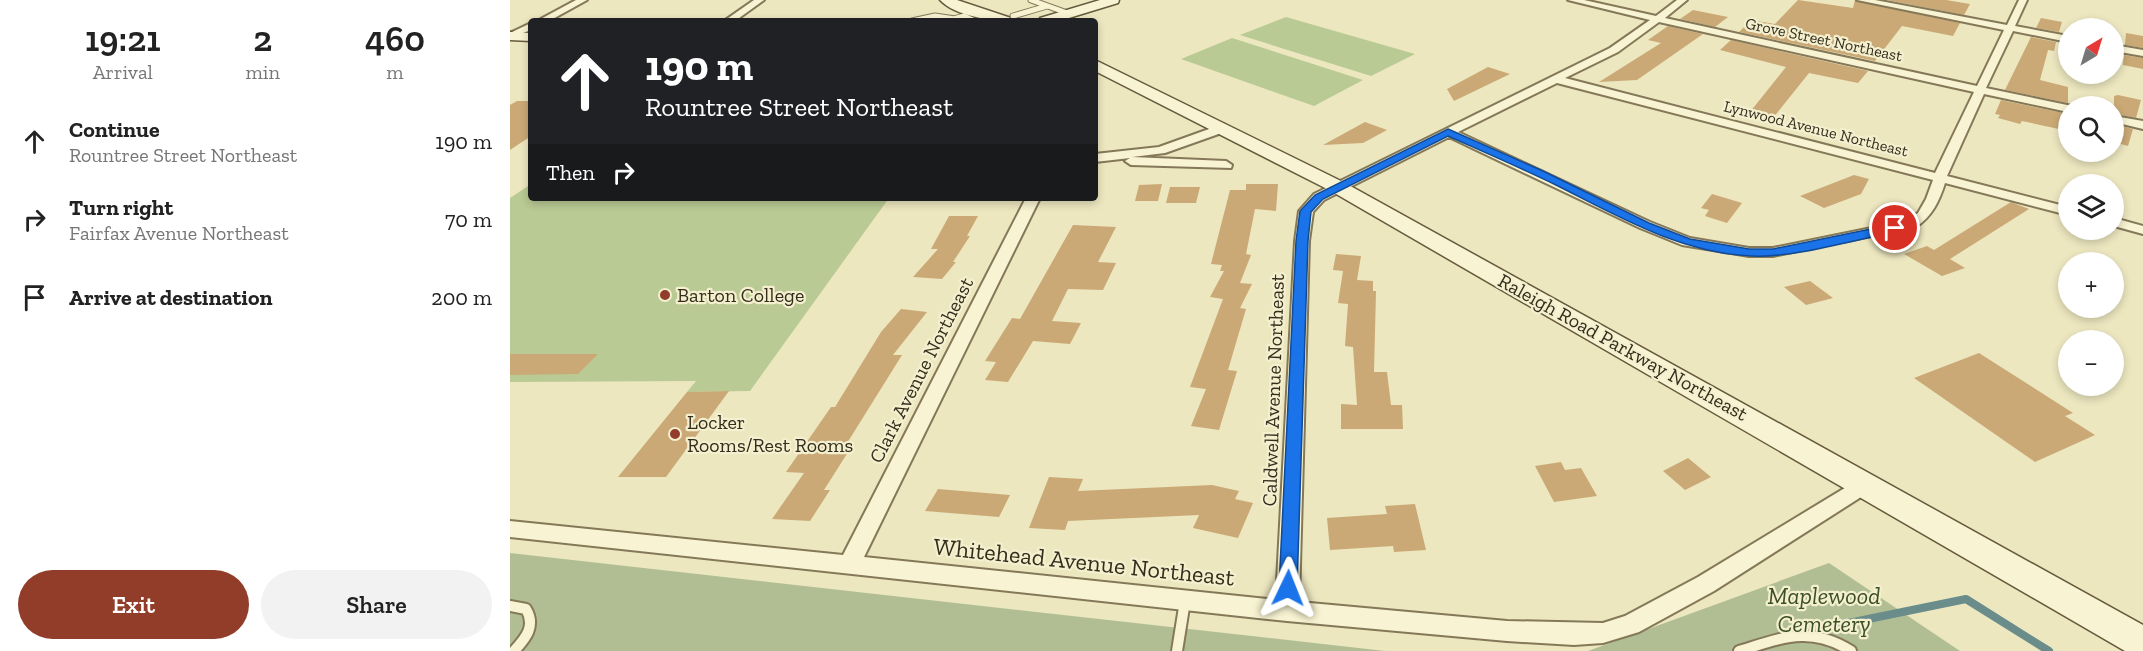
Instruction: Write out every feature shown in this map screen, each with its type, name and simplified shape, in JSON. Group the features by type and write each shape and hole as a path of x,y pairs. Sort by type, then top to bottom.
{"street":[{"path":"548,18 583,0"},
{"path":"733,18 760,0"},
{"path":"1067,17 1113,0"},
{"name":"Grove Street Northeast","path":"1572,0 2058,107"},
{"name":"Caldwell Avenue Northeast","path":"1287,611 1302,241 1306,211 1319,197 1338,187 1614,50 1683,0"},
{"path":"1861,0 2058,37"},
{"path":"1448,132 1687,242 1749,252 1773,252 1911,224 1923,216 1933,199 1979,89 2023,0"},
{"path":"953,1 976,17 992,18"},
{"path":"511,36 528,28"},
{"path":"511,36 528,37"},
{"path":"2124,50 2143,53"},
{"name":"Raleigh Road Parkway Northeast","path":"1098,66 1338,187 2143,643"},
{"name":"Lynwood Avenue Northeast","path":"1555,79 2058,208"},
{"path":"2124,120 2143,125"},
{"path":"1098,158 1161,150 1223,128"},
{"path":"1116,157 1136,162 1226,165"},
{"name":"Clark Avenue Northeast","path":"850,564 1032,201"},
{"path":"2124,225 2143,230"},
{"name":"Whitehead Avenue Northeast","path":"510,530 1287,611 1507,631 1603,633 1631,625 1706,584 1865,485"}],"lane":[{"path":"1031,0 1067,17"},
{"path":"1012,18 1047,6"},
{"path":"925,18 934,16 943,18"},
{"path":"1178,651 1185,600"},
{"path":"510,606 526,609 531,615 532,625 526,637 514,651"},
{"path":"1739,651 1756,649 1797,634 1819,634 1841,643 1851,651"}],"green space":[{"path":"1286,17 1415,54 1371,76 1240,35"},
{"path":"1232,38 1363,80 1314,106 1181,59"},
{"name":"Barton College","path":"528,186 528,201 887,201 750,391 687,392 696,381 510,382 510,198"},
{"path":"510,553 1385,651 510,651"},
{"name":"Maplewood Cemetery","path":"1829,563 1960,651 1588,651"}],"building":[{"path":"1798,0 1853,8 1855,0 1960,23 1953,36 1902,26 1875,61 1739,32 1751,20 1775,24"},
{"path":"1887,0 1946,0 1970,4 1964,15"},
{"path":"1693,10 1728,17 1715,27 1680,19"},
{"path":"2041,18 2058,21 2058,32 2036,28"},
{"path":"1668,26 1703,34 1637,80 1599,82 1661,43 1648,40"},
{"path":"2126,33 2143,36 2143,48 2125,45"},
{"path":"2031,37 2056,42 2054,51 2048,50 2040,80 2068,87 2068,96 2058,96 2058,101 2005,90"},
{"path":"1731,40 1868,71 1858,83 1809,73 1773,118 1750,112 1786,67 1720,50"},
{"path":"2124,55 2143,58 2143,69 2124,65"},
{"path":"1488,67 1510,74 1454,101 1447,89"},
{"path":"2124,96 2141,100 2136,118 2124,116"},
{"path":"2001,100 2058,112 2058,129 2022,121 2020,124 1998,118 2000,115 1995,114"},
{"path":"517,101 528,101 528,138 510,150 510,105"},
{"path":"1365,122 1387,130 1363,143 1323,145"},
{"path":"2124,127 2133,129 2128,146 2124,145"},
{"path":"1854,175 1869,179 1861,194 1824,208 1800,196"},
{"path":"1162,184 1158,201 1135,201 1139,185"},
{"path":"1246,184 1278,184 1276,211 1255,209 1246,254 1251,255 1240,283 1252,284 1240,308 1246,309 1228,370 1237,371 1219,430 1191,426 1206,389 1190,387 1223,299 1210,297 1224,271 1220,271 1222,265 1211,264 1230,190 1246,190"},
{"path":"1170,187 1200,187 1196,203 1166,203"},
{"path":"1712,194 1742,203 1727,223 1705,216 1709,210 1701,208"},
{"path":"2011,202 2029,209 1950,259 1965,268 1942,276 1904,254 1927,246 1934,250"},
{"path":"949,216 978,216 967,236 970,236 953,262 956,262 942,279 913,277 938,249 931,249"},
{"path":"1073,225 1116,227 1098,262 1116,263 1103,290 1068,289 1052,321 1081,323 1070,344 1033,341 1008,382 985,380 996,362 985,361 1012,318 1020,319"},
{"path":"1336,254 1361,256 1357,280 1373,281 1373,291 1376,291 1374,372 1387,372 1391,405 1402,405 1403,429 1341,429 1341,404 1357,405 1353,347 1345,346 1348,304 1338,303 1343,271 1333,270"},
{"path":"1810,281 1833,298 1806,305 1784,287"},
{"path":"901,309 927,312 893,355 902,355 844,448 850,449 824,490 830,490 810,521 772,519 804,473 786,472 831,407 835,407 881,332"},
{"path":"1979,353 2073,413 2065,416 2095,435 2035,462 1914,378"},
{"path":"510,354 598,354 578,374 510,375"},
{"name":"Locker Rooms/Rest Rooms","path":"729,391 666,477 618,477 687,392"},
{"path":"1688,458 1711,477 1685,490 1663,471"},
{"path":"1561,462 1565,470 1581,468 1597,496 1554,502 1535,466"},
{"path":"1049,477 1083,479 1078,491 1212,485 1239,491 1235,499 1253,503 1238,538 1193,528 1199,515 1068,521 1065,530 1029,528"},
{"path":"938,489 1010,495 999,517 925,511"},
{"path":"1415,504 1426,550 1394,552 1393,546 1330,550 1327,518 1387,514 1385,506"}],"waterway":[{"path":"1829,627 1966,599 2049,651"}],"place":[{"name":"Barton College","path":"665,295"},
{"name":"Locker Rooms/Rest Rooms","path":"675,434"}],"route":[{"path":"1288,588 1302,241 1306,211 1319,197 1448,132 1645,225 1687,242 1720,249 1773,252 1895,228"}]}
